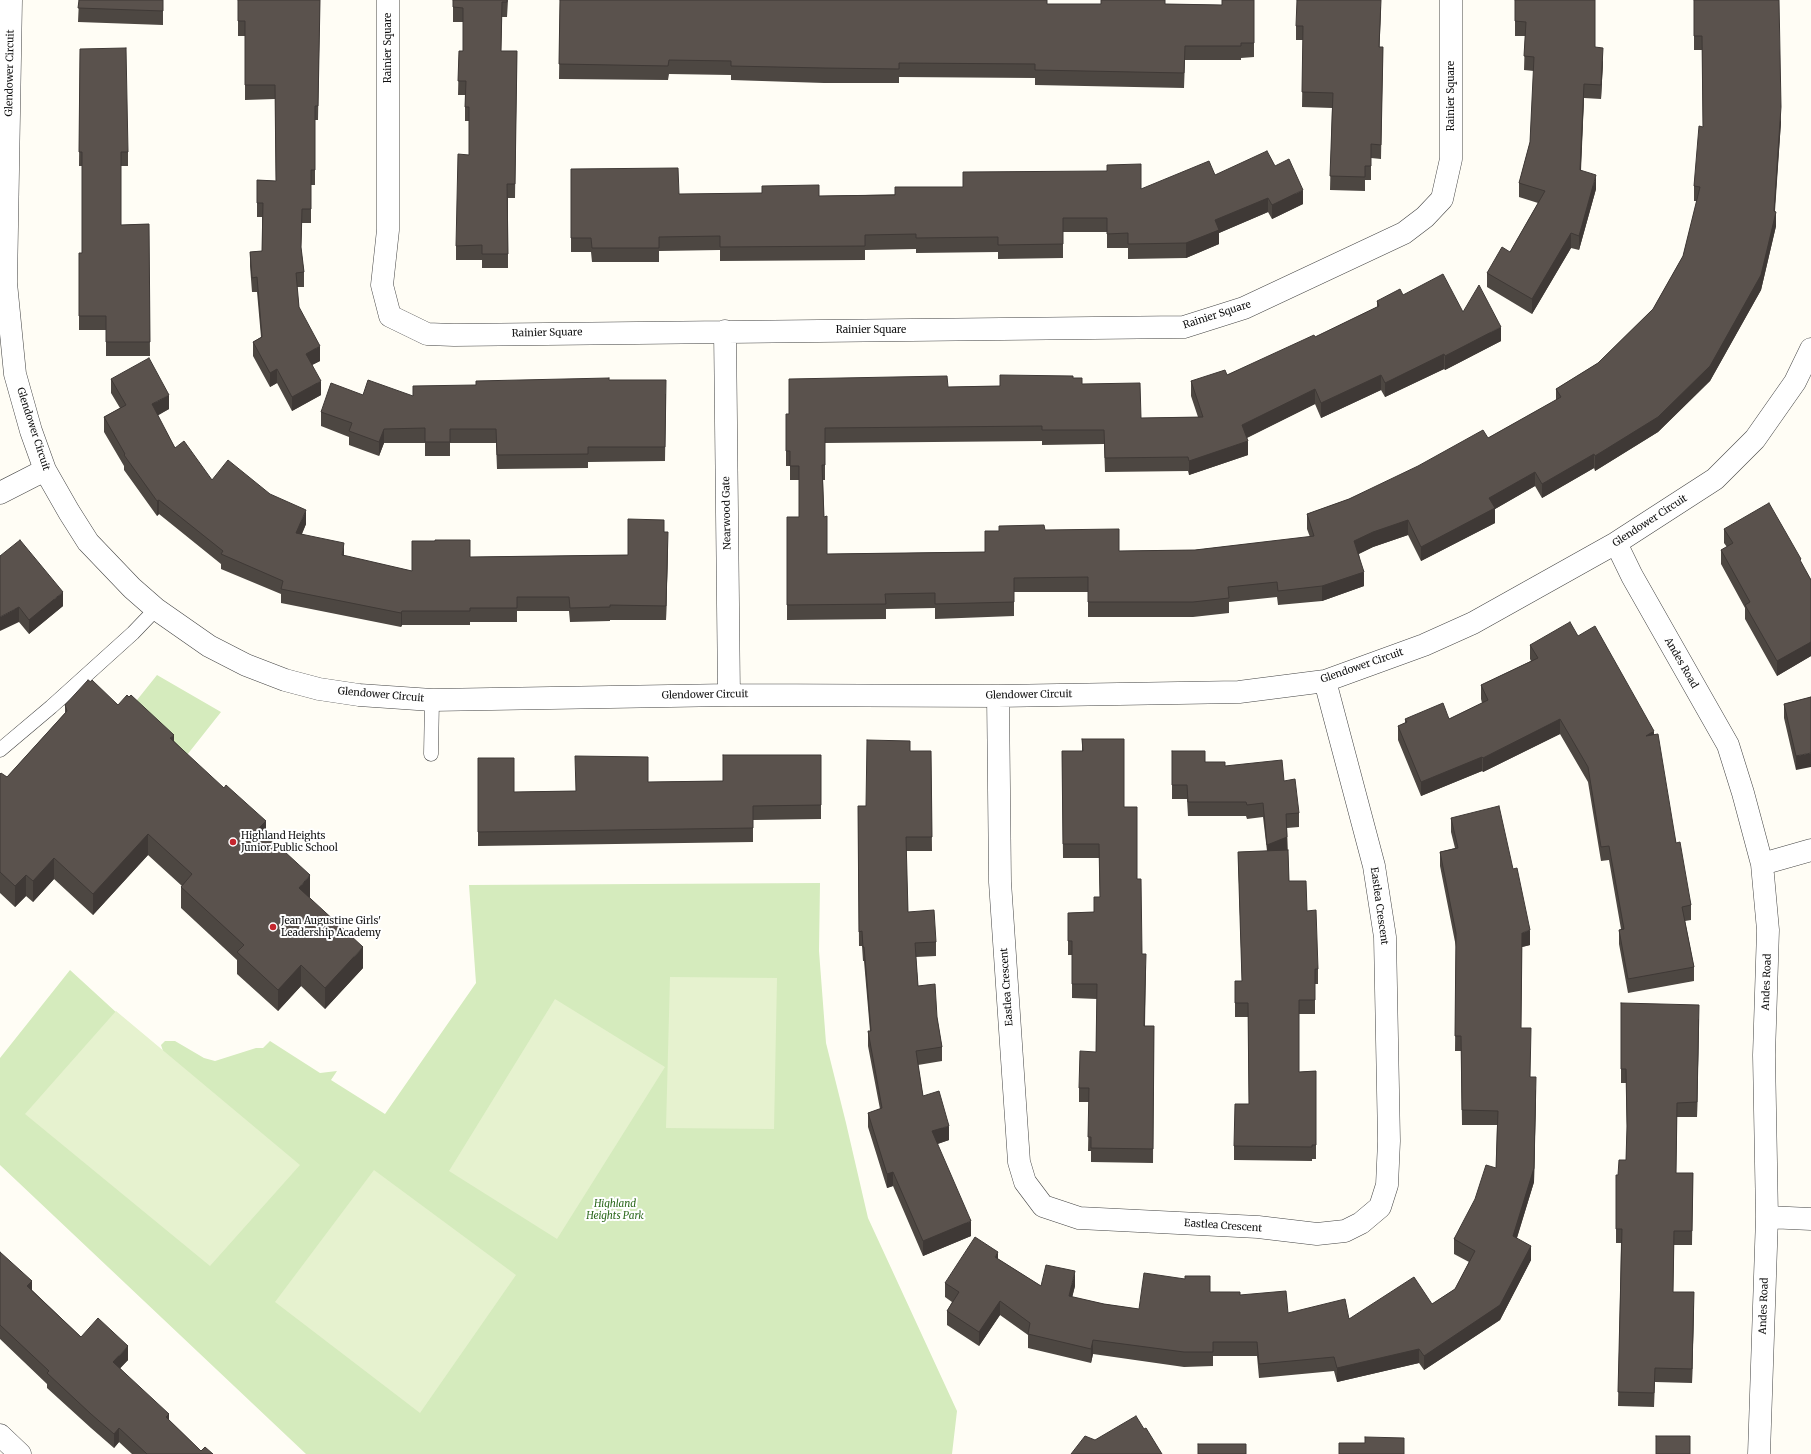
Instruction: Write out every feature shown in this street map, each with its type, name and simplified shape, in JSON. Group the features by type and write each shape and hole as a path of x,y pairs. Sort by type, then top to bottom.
{"street":[{"name":"Glendower Circuit","path":"12,0 6,283 15,374 31,431 45,470 88,542 132,588 156,609 209,646 246,665 285,680 359,696 432,700 729,695 998,696 1239,692 1326,681 1424,645 1473,623 1616,543 1715,479 1755,439 1795,382 1811,349"},
{"name":"Rainier Square","path":"388,0 388,230 382,285 390,316 427,334 1184,327 1244,308 1404,234 1425,217 1442,199 1452,159 1451,0"},
{"name":"Nearwood Gate","path":"725,331 729,695"},
{"path":"0,493 45,470"},
{"name":"Andes Road","path":"1616,543 1632,576 1728,745 1744,793 1762,864 1768,930 1764,1056 1767,1217 1758,1454"},
{"name":"Eastlea Crescent","path":"998,696 1000,882 1019,1162 1025,1182 1043,1206 1079,1218 1258,1227 1317,1234 1345,1231 1361,1223 1380,1207 1387,1185 1389,1141 1385,937 1374,866 1326,681"},
{"path":"1762,864 1811,850"},
{"path":"1767,1217 1811,1219"},
{"path":"0,1435 20,1454"}],"lane":[{"path":"0,750 51,708 133,633 156,609"},
{"path":"431,754 432,700"}],"green space":[{"path":"157,675 221,712 187,755 133,705"},
{"name":"Highland Heights Park","path":"820,883 819,951 826,1043 868,1218 957,1411 952,1454 306,1454 0,1165 0,1058 70,970 165,1057 161,1045 165,1041 175,1041 204,1058 215,1061 256,1048 263,1048 270,1041 320,1073 337,1071 331,1080 385,1114 476,983 469,885"},
{"path":"670,977 777,978 774,1129 666,1128"},
{"path":"555,999 665,1067 557,1239 449,1171"},
{"path":"116,1011 300,1165 210,1266 25,1114"},
{"path":"374,1170 516,1275 420,1413 275,1302"}],"building":[{"path":"79,0 163,0 163,11 78,8"},
{"path":"238,0 320,0 318,106 315,106 315,170 311,170 311,209 302,209 301,247 304,272 296,273 299,307 320,346 306,354 321,381 292,397 277,369 270,373 253,342 262,337 257,277 252,278 250,252 262,251 263,203 257,203 257,180 276,181 275,85 245,85 245,21 238,21"},
{"path":"453,0 507,0 507,2 502,2 501,51 517,51 515,184 507,184 508,254 482,254 482,245 456,246 458,154 469,155 469,107 465,107 466,81 458,81 459,51 463,51 463,8 453,7"},
{"path":"560,0 1047,0 1047,4 1101,4 1101,0 1165,0 1165,4 1222,5 1222,0 1254,0 1254,43 1241,43 1241,46 1185,46 1184,73 1035,70 1035,64 899,63 899,69 731,66 731,61 669,60 668,66 559,64"},
{"path":"1297,0 1381,0 1379,47 1383,47 1381,145 1371,144 1371,166 1365,166 1365,177 1330,176 1333,93 1302,92 1303,26 1296,26"},
{"path":"1515,0 1595,0 1595,47 1603,48 1601,85 1584,84 1580,170 1596,175 1579,236 1571,233 1532,299 1487,273 1502,247 1510,252 1545,191 1519,183 1530,142 1534,57 1524,56 1526,22 1515,21"},
{"path":"1694,0 1779,0 1781,107 1774,211 1776,212 1761,275 1710,366 1658,417 1595,456 1594,454 1542,484 1535,472 1489,498 1495,508 1421,547 1408,520 1373,532 1354,541 1364,572 1322,586 1278,591 1277,582 1228,587 1229,598 1193,602 1088,602 1088,577 1014,578 1014,602 935,604 935,593 885,594 886,604 787,605 787,517 799,517 799,466 790,466 790,451 786,451 786,414 789,414 789,379 947,376 948,387 1000,386 1000,375 1073,376 1073,378 1082,378 1082,384 1140,383 1141,418 1203,417 1191,381 1225,370 1227,375 1314,335 1315,337 1379,306 1377,301 1400,289 1403,295 1443,274 1463,312 1479,285 1501,327 1445,356 1444,354 1385,383 1381,375 1321,403 1315,389 1242,425 1248,441 1189,461 1188,457 1105,458 1104,430 1042,430 1042,426 825,428 825,465 822,465 824,517 827,516 827,554 985,552 985,531 999,531 999,526 1044,525 1045,530 1119,529 1119,551 1195,550 1314,536 1307,514 1349,499 1418,466 1483,430 1488,438 1561,397 1556,389 1598,363 1653,309 1683,256 1700,187 1694,186 1699,126 1703,127 1702,36 1694,36"},
{"path":"126,48 128,152 121,152 121,225 149,224 150,342 106,342 106,316 79,316 79,253 82,253 82,152 79,152 80,49"},
{"path":"1267,151 1275,166 1289,159 1303,190 1272,205 1268,198 1215,220 1219,230 1186,243 1128,244 1128,233 1107,234 1107,218 1063,218 1063,244 998,245 998,237 916,238 916,234 865,235 865,246 720,247 720,236 659,237 659,248 592,248 591,238 571,238 571,169 678,168 679,194 762,193 762,186 819,185 819,196 895,195 895,187 963,187 963,172 1107,171 1107,165 1141,164 1141,189 1209,161 1215,175"},
{"path":"149,358 169,395 152,404 175,448 184,441 212,480 228,460 270,494 306,510 296,533 344,543 342,555 412,571 412,541 470,540 470,557 628,555 628,519 664,520 664,532 668,532 666,606 610,605 610,607 570,608 569,597 517,597 517,608 470,608 470,611 402,611 401,613 281,589 283,581 221,554 223,551 159,500 157,501 124,455 125,454 104,417 126,405 111,379"},
{"path":"609,378 609,380 666,380 665,447 588,447 588,454 497,455 496,429 450,429 450,442 425,442 425,428 384,429 379,442 349,431 352,423 321,412 331,383 363,395 368,380 413,396 413,386 476,385 476,381"},
{"path":"1769,503 1801,559 1800,560 1811,580 1811,642 1777,661 1745,605 1750,602 1721,550 1733,543 1724,529"},
{"path":"20,540 63,592 29,620 19,607 0,617 0,556"},
{"path":"1570,622 1578,636 1595,626 1654,731 1646,736 1658,734 1676,843 1680,842 1691,905 1682,907 1694,967 1628,979 1619,930 1624,929 1609,846 1601,847 1588,767 1560,719 1483,758 1482,757 1421,782 1398,726 1407,722 1405,719 1443,703 1449,719 1488,700 1481,685 1538,658 1530,645"},
{"path":"88,680 91,682 92,680 118,705 127,695 129,697 131,695 174,735 170,738 224,788 226,785 266,821 259,828 310,875 299,888 363,947 325,988 301,965 278,990 237,952 244,945 181,887 192,874 148,834 93,894 54,858 33,881 26,875 15,886 0,872 0,774 1,773 7,777 67,711 65,705"},
{"path":"1811,697 1811,753 1796,756 1784,704"},
{"path":"1082,739 1124,739 1124,807 1137,807 1137,879 1141,879 1142,954 1146,954 1144,1026 1154,1026 1153,1149 1091,1148 1091,1137 1088,1137 1089,1088 1079,1088 1080,1051 1096,1052 1097,984 1072,984 1072,941 1068,941 1068,913 1094,912 1094,897 1100,897 1099,844 1063,844 1062,751 1083,751"},
{"path":"867,740 910,741 910,751 931,751 932,837 906,837 908,912 934,910 936,942 915,943 918,986 935,984 937,1017 942,1047 916,1051 923,1096 939,1091 949,1126 932,1131 971,1221 923,1241 893,1172 887,1174 868,1113 882,1108 868,1031 871,1031 864,947 862,931 859,932 858,806 866,806"},
{"path":"1172,751 1205,751 1205,762 1225,762 1225,766 1282,760 1284,781 1295,779 1299,813 1286,814 1287,837 1267,845 1263,803 1247,805 1246,802 1188,802 1187,785 1172,785"},
{"path":"723,755 821,755 821,805 753,806 753,828 478,832 478,758 514,758 514,792 576,791 575,756 648,757 648,782 723,781"},
{"path":"1499,806 1513,869 1517,868 1530,930 1522,933 1521,1028 1531,1028 1530,1077 1536,1077 1534,1168 1513,1236 1531,1246 1500,1305 1424,1356 1419,1349 1337,1368 1334,1357 1259,1364 1257,1342 1213,1342 1213,1352 1184,1352 1093,1340 1091,1349 1028,1334 1030,1323 1000,1301 979,1332 947,1311 959,1292 945,1283 975,1237 998,1252 995,1257 1041,1286 1046,1265 1075,1271 1069,1296 1104,1304 1139,1309 1144,1273 1185,1279 1185,1276 1210,1276 1210,1292 1240,1292 1240,1295 1286,1291 1288,1313 1345,1299 1349,1319 1414,1277 1432,1304 1455,1289 1475,1251 1454,1239 1475,1199 1486,1165 1496,1168 1498,1111 1462,1110 1461,1036 1455,1036 1456,933 1440,852 1458,848 1451,818"},
{"path":"1288,850 1289,881 1306,881 1307,911 1316,910 1318,969 1315,969 1315,1000 1299,1000 1299,1072 1316,1071 1316,1145 1312,1145 1312,1147 1234,1146 1235,1104 1249,1104 1248,1003 1235,1003 1235,981 1242,981 1238,852"},
{"path":"1621,1003 1699,1005 1697,1102 1677,1103 1676,1173 1693,1173 1692,1231 1674,1231 1673,1292 1694,1292 1692,1369 1655,1368 1654,1393 1618,1392 1622,1229 1616,1229 1616,1175 1618,1175 1619,1160 1626,1160 1627,1126 1626,1069 1621,1069"},
{"path":"0,1252 32,1281 27,1286 81,1337 98,1318 128,1346 113,1362 169,1414 166,1417 201,1451 205,1447 213,1454 147,1454 119,1428 114,1434 47,1373 49,1371 0,1325"},
{"path":"1136,1416 1144,1429 1146,1428 1162,1454 1071,1454 1085,1436 1095,1440"},
{"path":"1656,1436 1690,1436 1690,1454 1656,1454"},
{"path":"1365,1437 1404,1438 1404,1454 1339,1454 1339,1443 1365,1443"},
{"path":"1198,1444 1246,1444 1246,1454 1198,1454"}],"place":[{"name":"Highland Heights Junior Public School","path":"233,842"},
{"name":"Jean Augustine Girls' Leadership Academy","path":"273,927"}]}
